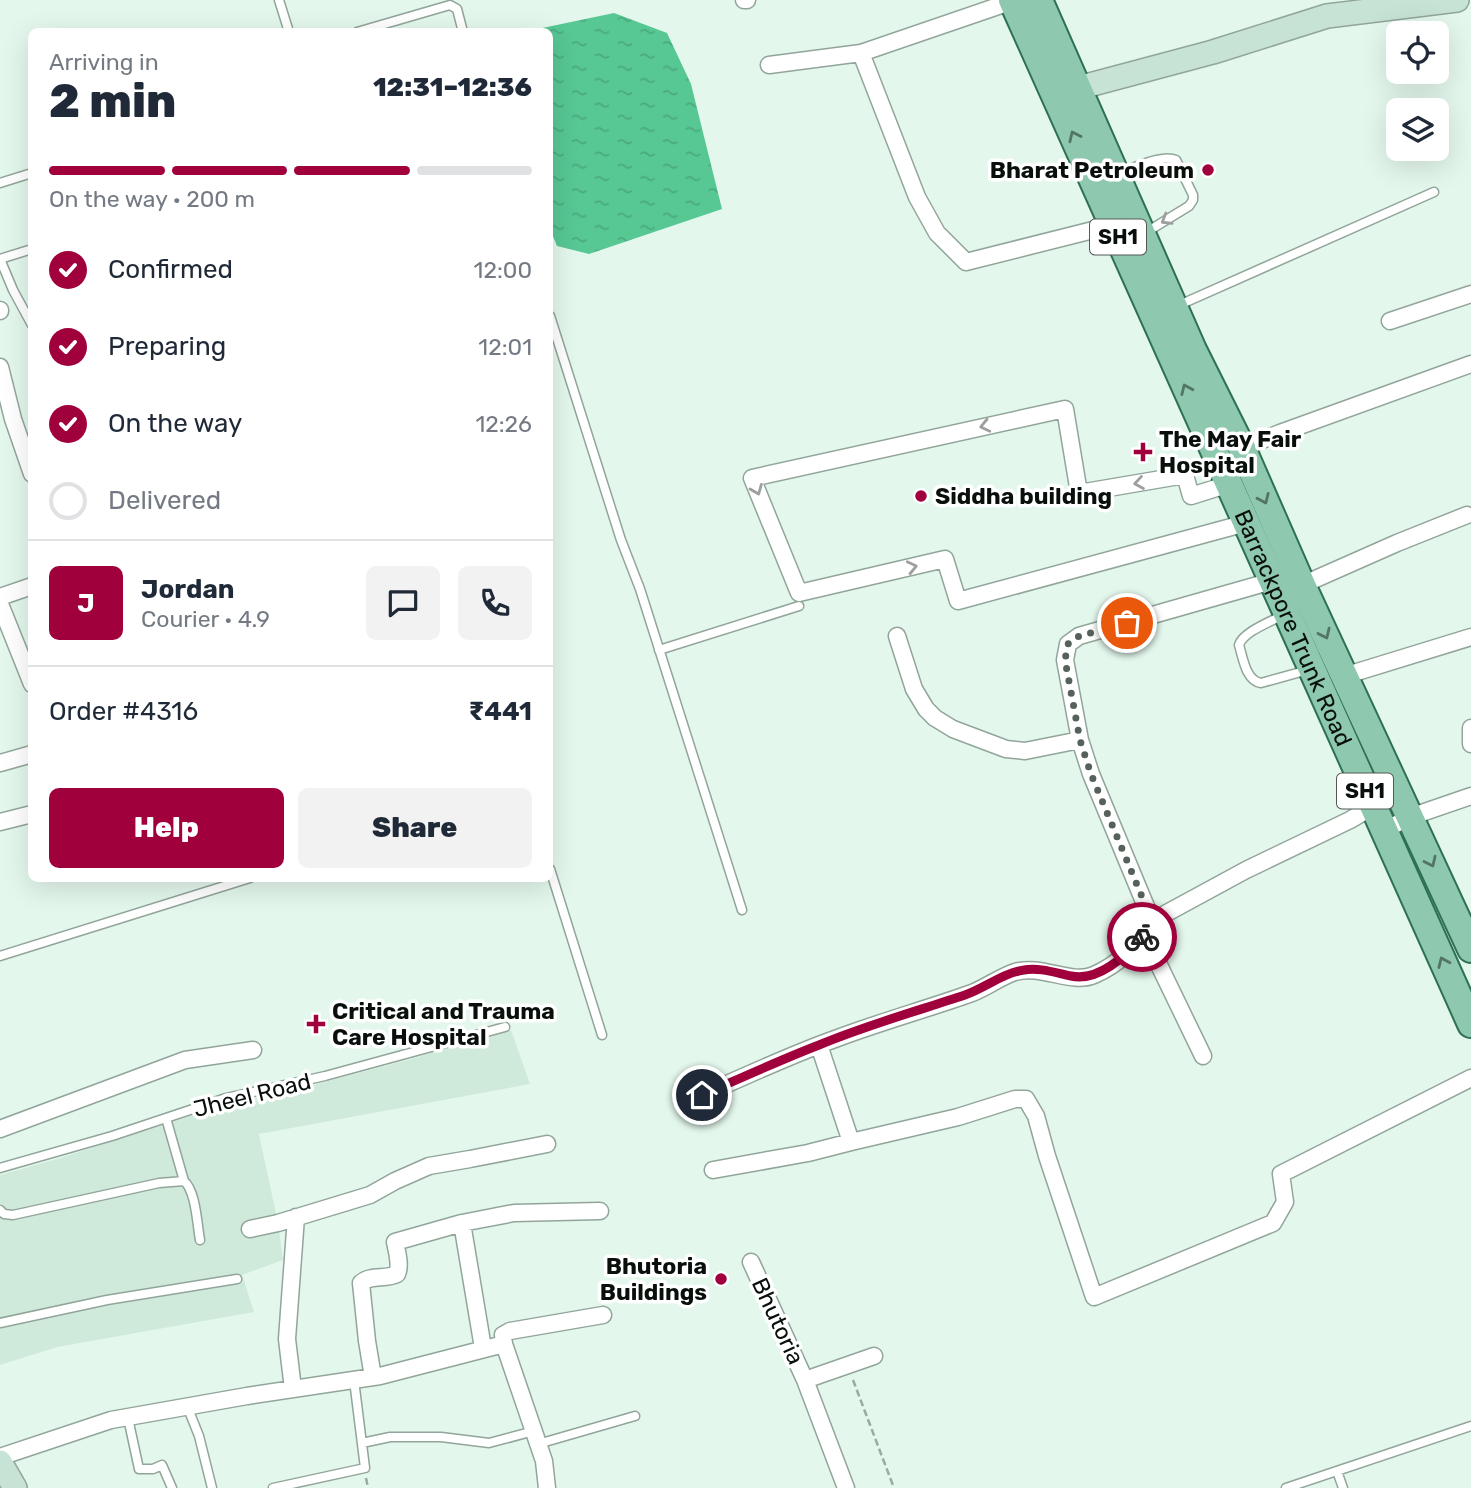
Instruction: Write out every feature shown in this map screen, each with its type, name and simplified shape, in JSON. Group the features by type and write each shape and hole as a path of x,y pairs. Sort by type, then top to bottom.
{"main road":[{"name":"Barrackpore Trunk Road","path":"1021,0 1078,88 1104,176 1113,225 1471,1024"},
{"name":"Barrackpore Trunk Road","path":"1021,0 1104,176 1143,234 1193,350 1242,448 1302,585 1471,949"}],"street":[{"path":"769,65 861,53 1021,0"},
{"path":"1078,88 1213,52 1327,16 1457,0"},
{"path":"861,53 917,197 937,233 966,262 1113,225"},
{"path":"1390,321 1471,294"},
{"path":"1246,523 958,601 945,559 799,593 752,478 1065,409 1079,493 1185,475 1191,496 1227,478 1242,448 1471,364"},
{"path":"0,368 28,462"},
{"path":"1302,585 1467,515"},
{"path":"1203,1056 1148,927 1091,774 1080,740 1065,660 1068,644 1079,636 1272,582"},
{"path":"0,597 28,587"},
{"path":"0,604 28,674"},
{"path":"897,636 914,690 935,718 953,729 1006,749 1025,751 1080,740"},
{"path":"1344,676 1471,637"},
{"path":"1471,728 1471,744"},
{"path":"0,763 28,755"},
{"path":"702,1095 818,1045 976,992 1002,977 1026,969 1083,978 1094,975 1126,954 1148,927 1246,870 1339,825 1410,817 1471,796"},
{"path":"0,822 28,815"},
{"path":"818,1045 851,1142"},
{"path":"0,1129 185,1060 253,1050"},
{"path":"713,1170 808,1153 1026,1098 1036,1116 1094,1297 1273,1223 1285,1202 1281,1174 1471,1078"},
{"path":"250,1229 370,1195 429,1166 547,1144"},
{"path":"373,1377 361,1283 371,1278 387,1278 397,1274 399,1263 395,1242 462,1223 514,1213 600,1211"},
{"path":"293,1389 287,1339 296,1217"},
{"path":"462,1223 484,1348"},
{"name":"Bhutoria","path":"751,1262 806,1380 846,1488"},
{"path":"547,1488 544,1461 503,1335 510,1331 603,1315"},
{"path":"15,1488 0,1460 111,1420 373,1377 504,1344"},
{"name":"Bhutoria","path":"806,1380 874,1356"}],"lane":[{"path":"279,0 288,28"},
{"path":"371,28 462,0"},
{"path":"450,5 457,9 462,28"},
{"path":"1104,176 1163,158 1176,160 1193,200 1189,206 1143,234"},
{"path":"0,183 28,174"},
{"path":"1175,307 1434,192"},
{"path":"28,250 0,259 28,318"},
{"path":"553,325 742,910"},
{"path":"659,650 799,606"},
{"path":"1287,614 1245,635 1240,641 1249,674 1252,680 1261,683 1311,669"},
{"path":"553,879 602,1035"},
{"path":"0,956 237,882"},
{"name":"Jheel Road","path":"0,1168 112,1136 226,1098 325,1076 505,1027"},
{"path":"166,1118 184,1181 190,1186 200,1240"},
{"path":"0,1210 4,1214 13,1215 159,1182 184,1181"},
{"path":"0,1323 107,1300 237,1279"},
{"path":"274,1488 317,1483 365,1468 354,1380"},
{"path":"187,1406 200,1436 212,1488"},
{"path":"362,1443 390,1437 441,1437 489,1443 536,1438 635,1416"},
{"path":"128,1418 139,1469 153,1469 162,1465 172,1488"},
{"path":"1286,1488 1471,1426"},
{"path":"1337,1471 1343,1488"}],"path":[{"path":"848,1366 894,1488"}],"shaded area":[{"path":"511,1030 530,1084 259,1134 283,1260 242,1275 254,1312 57,1347 0,1365 0,1175 225,1105 299,1089"}],"water":[{"path":"614,13 667,33 691,84 722,209 589,254 557,246 553,236 553,28 542,28"}],"way so far":[{"path":"1127,623 1079,636 1068,644 1065,660 1080,740 1091,774 1152,921 1142,937"}],"place":[{"name":"Bharat Petroleum","path":"1208,170"},
{"name":"The May Fair Hospital","path":"1143,452"},
{"name":"Siddha building","path":"921,496"},
{"name":"Critical and Trauma Care Hospital","path":"316,1024"},
{"name":"Bhutoria Buildings","path":"721,1279"}],"route":[{"path":"702,1095 818,1045 976,992 1002,977 1026,969 1083,978 1094,975 1126,954 1142,937"}]}
